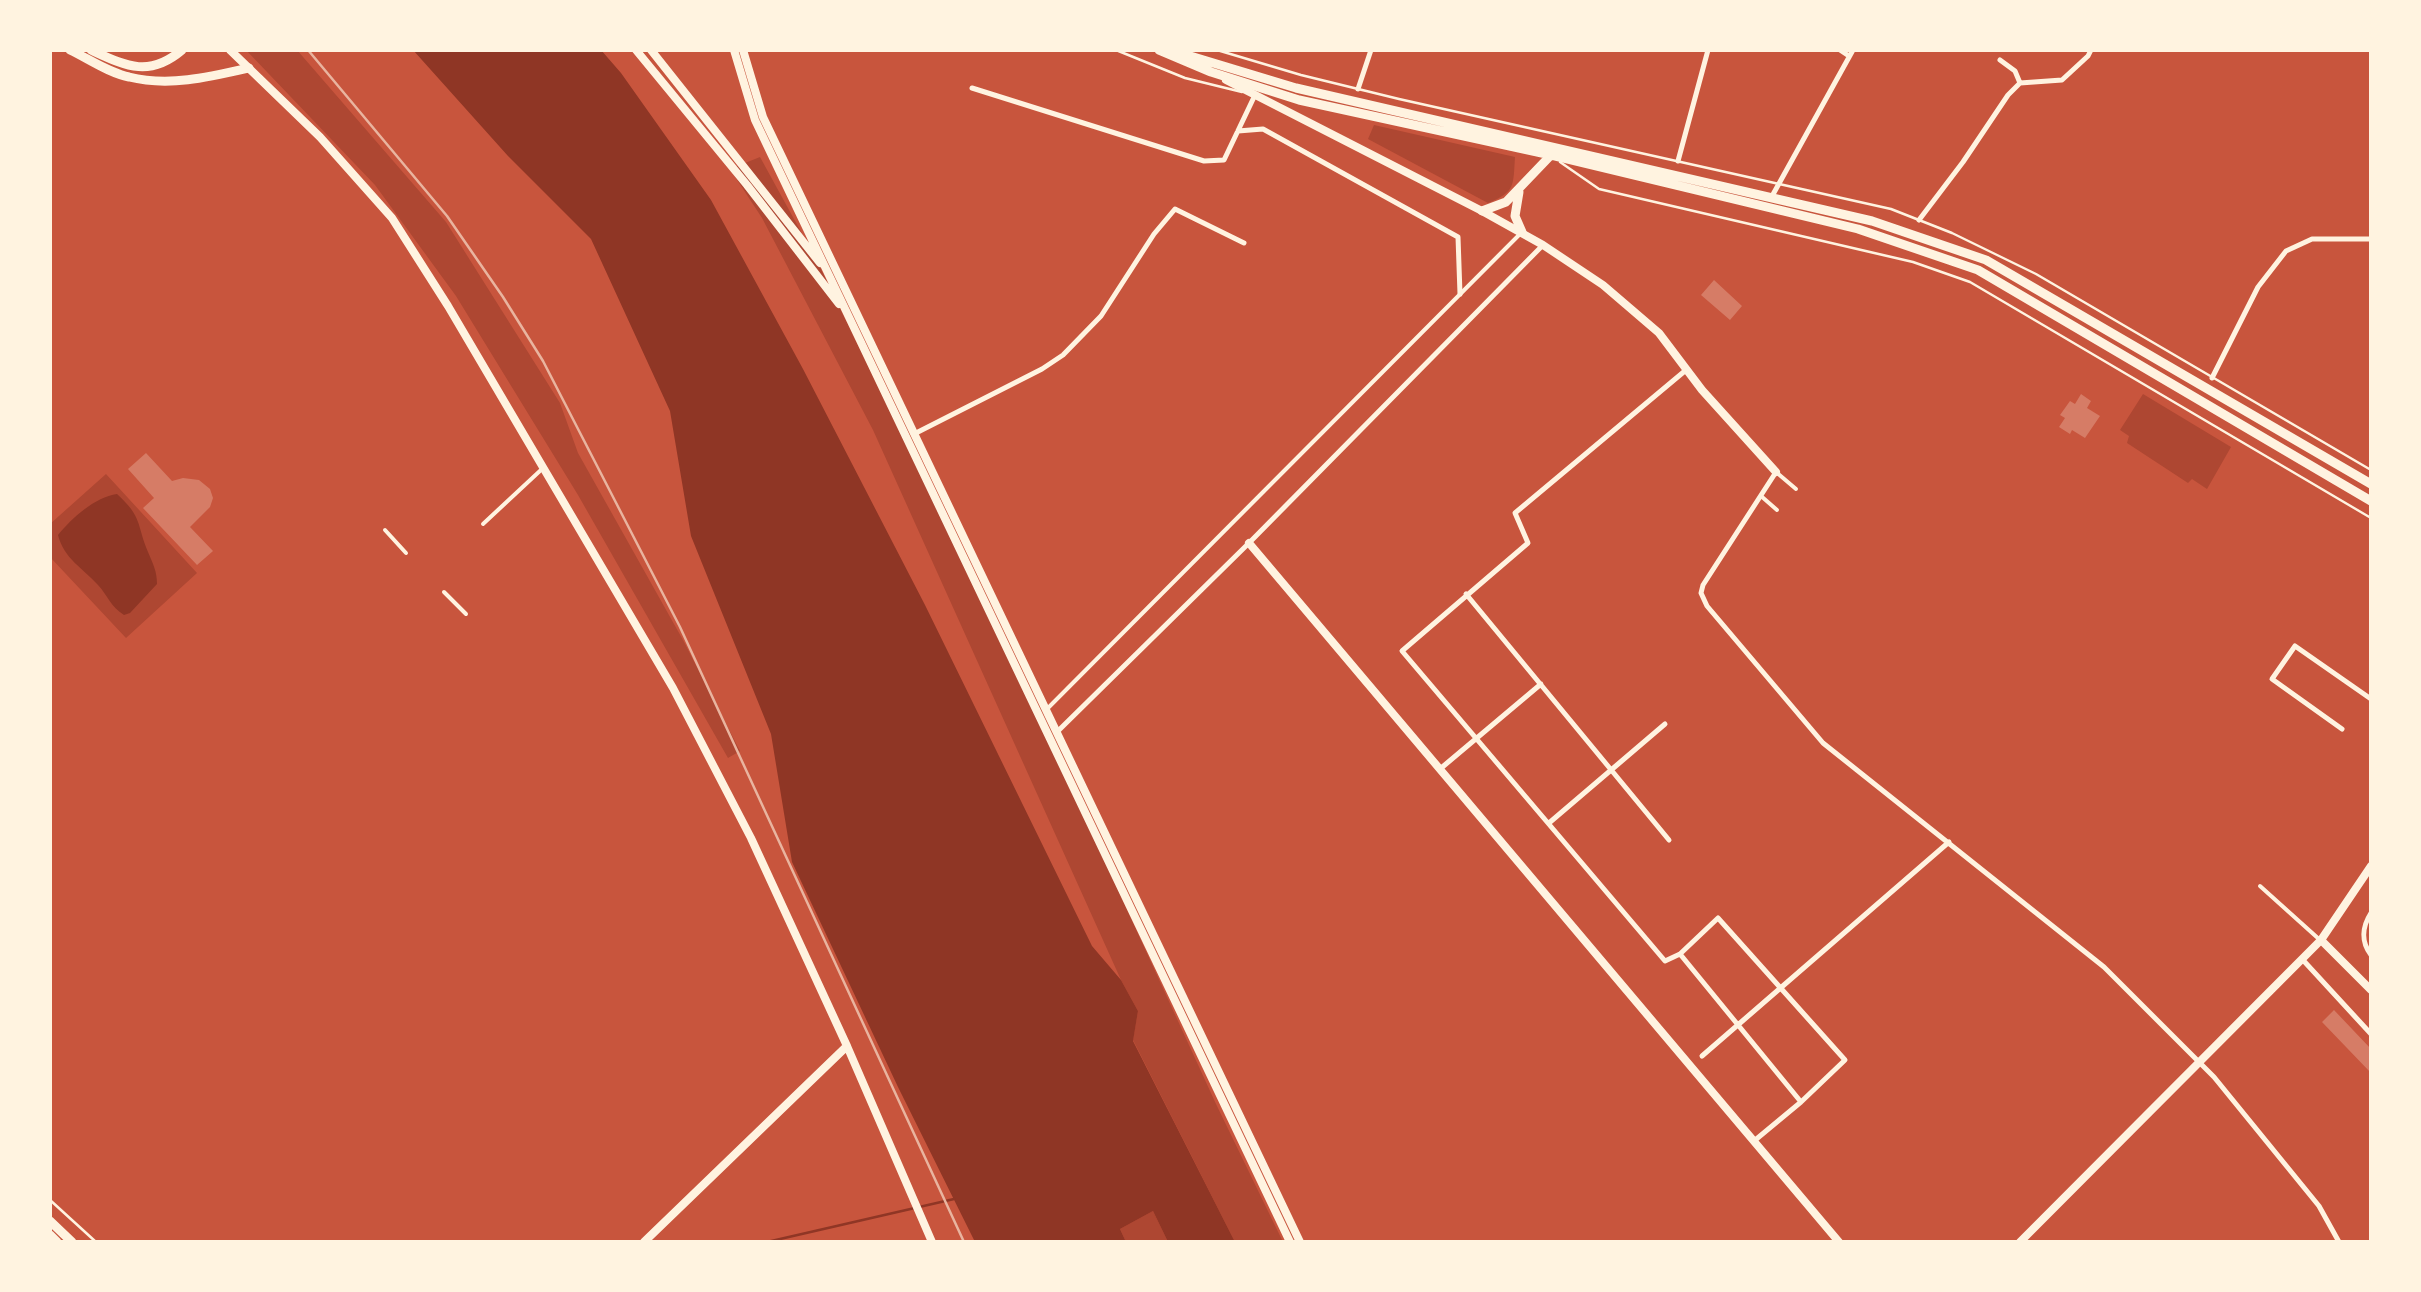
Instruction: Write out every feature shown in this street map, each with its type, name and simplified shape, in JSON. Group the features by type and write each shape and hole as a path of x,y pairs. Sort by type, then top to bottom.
{"main road":[{"path":"70,50 126,77 160,82 207,78 249,68"},
{"path":"91,50 125,66 143,68 160,64 182,50"},
{"path":"230,50 320,137 392,218 673,688 751,838 932,1242"},
{"path":"636,50 853,313"},
{"path":"651,50 827,272 853,313"},
{"path":"734,50 755,120 827,272"},
{"path":"743,50 764,117 853,313 1290,1242"},
{"path":"1159,50 1256,95 1522,232 1603,285 1660,333 1686,370 1776,472"},
{"path":"1173,50 1296,88 1872,221 1986,260 2371,484"},
{"path":"1184,55 1210,72 1298,100 1858,229 1978,270 2371,501"},
{"path":"1482,211 1506,202 1550,155"},
{"path":"1519,190 1515,216 1522,232"},
{"path":"911,435 1058,731 1300,1242"},
{"path":"1249,543 1839,1242"},
{"path":"2020,1242 2320,940 2371,866"},
{"path":"2320,940 2371,990"},
{"path":"644,1242 846,1046"},
{"path":"50,1221 72,1242"},
{"path":"50,1235 57,1242"}],"street":[{"path":"1358,89 1371,50"},
{"path":"1678,162 1708,50"},
{"path":"1771,198 1851,53 1840,50"},
{"path":"1920,220 2020,82 2062,80 2091,50"},
{"path":"2000,60 2015,71 2020,82"},
{"path":"972,88 1204,161 1224,160 1256,95"},
{"path":"1238,130 1263,129 1458,237 1460,294"},
{"path":"911,435 1063,355 1101,316 1154,234 1175,209 1244,243"},
{"path":"1047,709 1522,232"},
{"path":"2212,378 2258,286 2286,251 2312,239 2371,239"},
{"path":"1058,731 1544,246"},
{"path":"1686,370 1514,513 1528,543 1402,651 1665,961 1680,954 1718,918 1845,1060 1754,1141"},
{"path":"484,524 543,468"},
{"path":"1796,489 1776,472 1703,585 1700,594 1707,606 1823,743 2104,967 2214,1077 2318,1206 2338,1242"},
{"path":"1760,496 1777,510"},
{"path":"385,530 406,553"},
{"path":"444,592 466,614"},
{"path":"1466,594 1669,840"},
{"path":"2342,729 2272,679 2295,646 2371,699"},
{"path":"1440,769 1540,684"},
{"path":"1548,823 1664,724"},
{"path":"1702,1056 1948,842"},
{"path":"2260,886 2320,940"},
{"path":"2371,913 2364,924 2364,946 2371,955"},
{"path":"1680,954 1801,1102"},
{"path":"2302,959 2371,1034"}],"lane":[{"path":"1116,50 1185,78 1256,95 1298,100"},
{"path":"1217,50 1301,76 1890,209 1952,232 2036,274 2371,470"},
{"path":"1550,155 1599,190 1912,262 1970,282 2371,518"},
{"path":"50,1200 96,1242"}],"shaded area":[{"path":"246,50 297,50 446,222 560,403 578,453 740,751 728,758 578,495 456,296 375,185"},
{"path":"413,50 601,50 711,200 925,605 1092,946 1121,980 1138,1011 1133,1041 1235,1242 1168,1242 1153,1211 1120,1229 1126,1242 975,1242 792,862 771,734 691,536 670,411 591,239 508,156"},
{"path":"1374,125 1515,157 1511,186 1504,195 1488,203 1368,139"},
{"path":"760,157 817,261 906,444 1283,1242 1235,1242 1133,1040 1138,1011 873,430 762,218 730,169"},
{"path":"2143,394 2231,447 2207,489 2192,479 2188,483 2127,443 2129,436 2120,430"},
{"path":"106,474 197,573 126,638 50,557 50,524"},
{"path":"117,494 135,515 157,579 157,584 124,615 69,557 58,535 85,509"},
{"path":"1153,1211 1168,1242 1126,1242 1120,1229"}],"building":[{"path":"1714,280 1742,306 1730,320 1701,295"},
{"path":"2081,394 2091,401 2087,408 2100,416 2085,438 2059,427 2065,418 2060,415"},
{"path":"146,453 172,481 199,480 210,489 210,507 190,527 213,551 197,565 143,508 154,498 128,469"},
{"path":"2334,1010 2371,1049 2371,1073 2322,1022"}],"waterway":[{"path":"767,1242 954,1199"}],"tram line":[{"path":"308,50 447,216 543,361 680,627 964,1242"}]}
